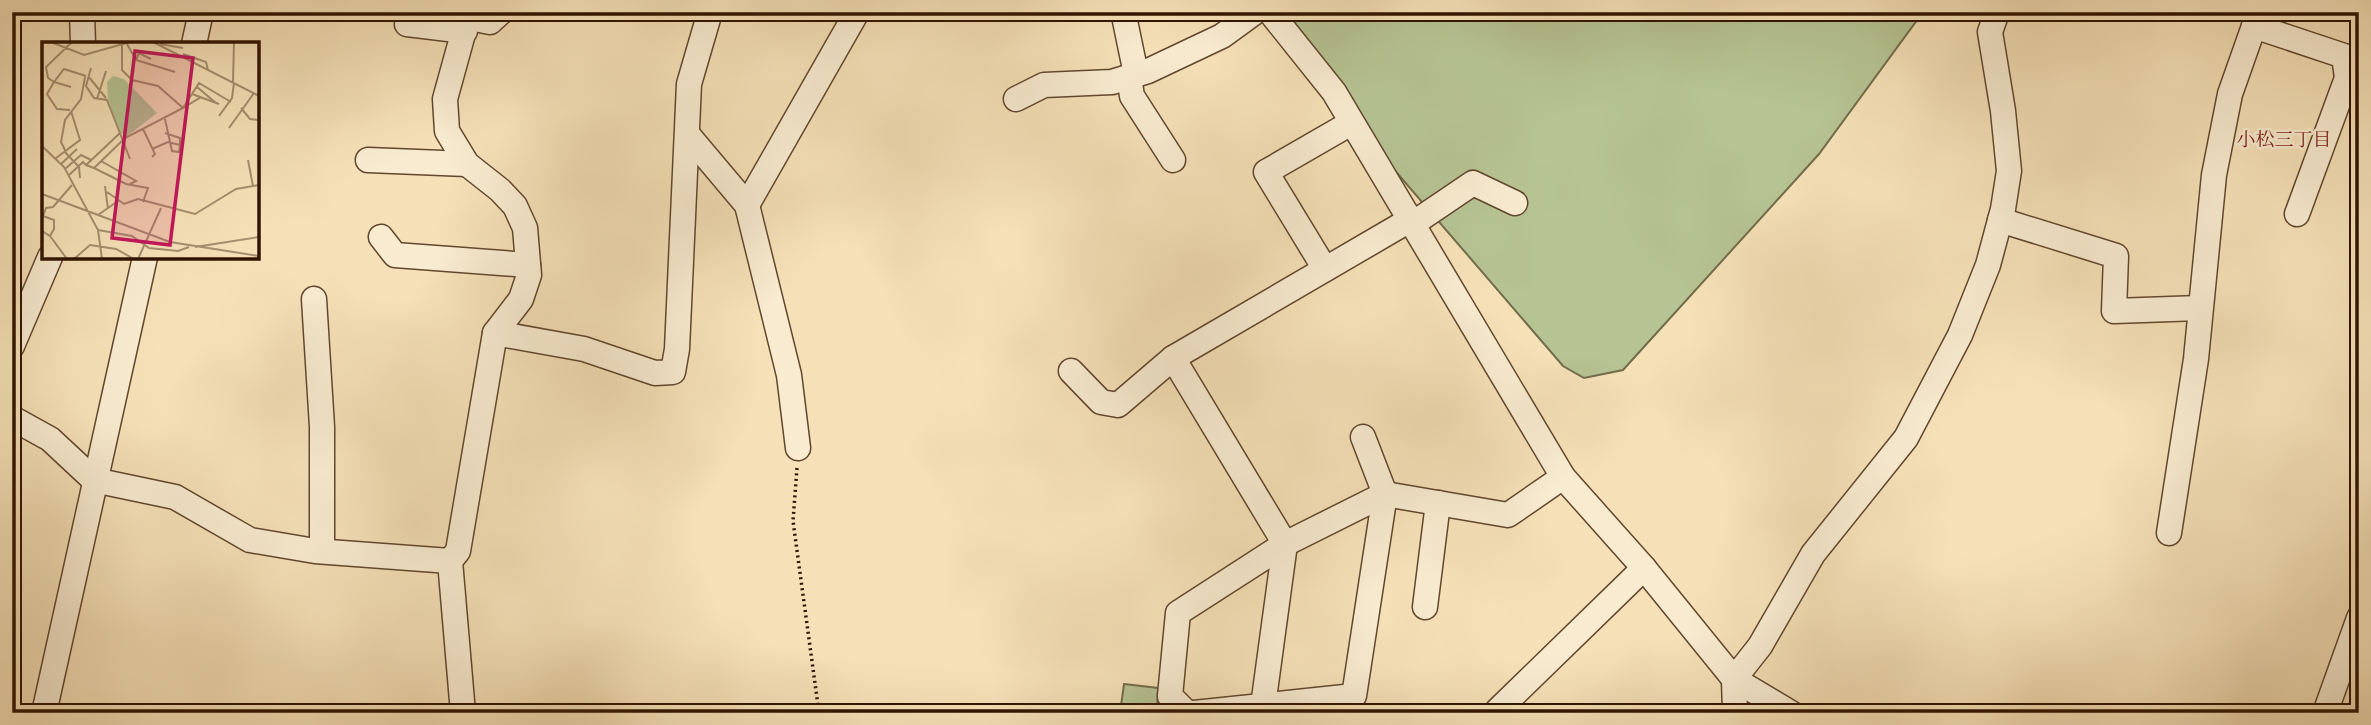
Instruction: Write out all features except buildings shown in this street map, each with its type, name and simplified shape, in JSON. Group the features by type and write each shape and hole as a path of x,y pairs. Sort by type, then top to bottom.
{"street":[{"path":"82,12 83,42"},
{"path":"194,42 201,12"},
{"path":"407,24 468,20 490,22 501,12"},
{"path":"495,333 584,349 655,373 673,372 677,349 689,84 710,12"},
{"path":"747,205 858,12"},
{"path":"1016,99 1044,85 1112,82 1132,76 1222,36 1255,12"},
{"path":"1270,12 1334,92 1409,223 1563,477 1644,568 1734,679 1791,713"},
{"path":"1735,713 1734,679 1760,646 1813,554 1906,438 1960,335 1988,264 2009,171 2003,111 1990,32 1997,12"},
{"path":"1124,16 1132,96 1173,160"},
{"path":"2169,533 2200,307 2214,175 2230,94 2259,19 2344,56 2347,78 2297,214"},
{"path":"463,713 450,561 458,551 495,333 521,299 529,275 525,228 515,206 500,190 467,164 447,131 445,99 468,20"},
{"path":"1325,269 1266,172 1351,123"},
{"path":"688,135 716,172 747,205 789,375 798,447"},
{"path":"368,160 467,164"},
{"path":"1071,371 1101,402 1118,405 1173,358 1409,223 1473,183 1515,203"},
{"path":"2000,220 2116,256 2114,311 2200,307"},
{"path":"381,237 395,255 528,265"},
{"path":"12,346 49,259"},
{"path":"44,713 145,259"},
{"path":"314,299 322,427 322,551"},
{"path":"1173,358 1285,544 1263,706"},
{"path":"12,418 50,439 94,480 176,497 250,540 322,551 450,561"},
{"path":"1194,713 1354,696 1385,494 1363,437"},
{"path":"1187,713 1170,696 1178,613 1285,544 1385,494 1508,515 1563,477"},
{"path":"1425,607 1438,503"},
{"path":"1497,711 1644,568"},
{"path":"2325,713 2359,618"}],"path":[{"path":"798,447 793,522 819,713"}],"green space":[{"path":"1280,12 1923,12 1819,154 1623,370 1584,378 1563,366 1293,52"},
{"path":"1124,684 1158,688 1157,713 1120,713"}],"district":[{"name":"小松三丁目","path":"2284,139"}]}
